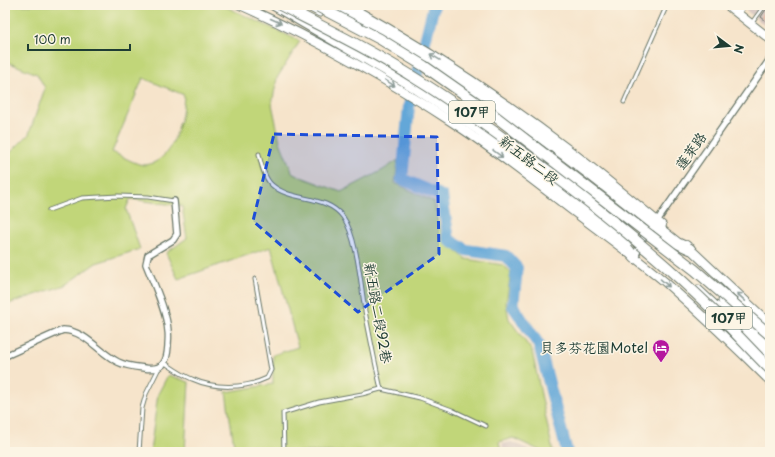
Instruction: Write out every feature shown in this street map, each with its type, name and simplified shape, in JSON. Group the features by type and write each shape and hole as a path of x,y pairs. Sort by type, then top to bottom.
{"highway":[{"path":"274,5 433,99 478,129 540,175 616,236 635,258"},
{"path":"280,5 357,45 418,80 480,121 560,180 653,255 714,311 770,369"},
{"path":"315,5 380,39 424,66 487,110 695,270 770,335"},
{"path":"327,5 382,33 463,82 538,135 656,223 677,243 690,249"}],"main road":[{"name":"新五路二段","path":"240,5 285,25 349,59 459,126 513,165 635,258 738,349 770,381"},
{"name":"新五路二段","path":"289,5 354,39 420,77 514,142 644,237"},
{"name":"新五路二段","path":"308,5 411,63 485,112 644,237 690,277 721,299 770,345"},
{"path":"327,5 358,32"},
{"name":"107甲","path":"347,5 441,60 510,107 577,156 656,223"},
{"path":"727,5 770,39"},
{"name":"107甲","path":"690,249 770,324"},
{"name":"新五路二段","path":"690,277 716,305 770,357"}],"street":[{"name":"蓬萊路","path":"635,258 644,237 656,223 770,60"},
{"path":"5,356 63,330 71,330 81,334 117,362 133,367 144,368 159,368 165,364 168,356 168,330 165,316 146,264 148,255 173,240 177,234 174,201"}],"lane":[{"path":"624,102 666,5"},
{"path":"738,14 745,5"},
{"path":"751,24 765,5"},
{"name":"新五路二段92巷","path":"259,154 263,169 271,184 281,191 318,201 334,208 343,217 348,227 355,253 380,389"},
{"path":"49,210 82,198 118,196 148,197 174,201"},
{"path":"165,364 191,379 207,385 238,387 267,378 271,370 255,279"},
{"path":"139,452 142,408 146,394 159,368"},
{"path":"284,452 283,413 320,402 380,389 427,401 452,410 486,426"}],"highlighted area":[{"path":"274,134 437,137 439,254 358,312 253,221"}],"shaded area":[{"path":"739,5 770,5 770,29"},
{"path":"511,442 535,452 504,452 502,444"}],"green space":[{"path":"5,5 222,5 300,41 277,78 272,104 280,142 293,174 341,192 383,170 398,160 395,183 434,202 442,239 466,259 503,265 511,272 506,303 509,319 532,351 553,452 543,452 513,438 499,442 501,452 235,452 226,392 273,384 273,355 298,347 271,247 178,279 166,253 187,238 182,206 130,199 126,209 140,249 96,263 65,285 5,305 5,156 8,155 29,134 45,88 37,74 5,61","holes":["143,78 184,95 179,127 169,148 162,157 154,163 141,165 112,152"]},
{"path":"168,375 189,382 185,452 150,452 158,394"}],"building":[{"path":"770,5 770,24 761,17"}],"waterway":[{"path":"434,5 409,106 402,179 442,196 449,240 466,250 506,256 517,268 513,306 539,345 567,452"}],"place":[{"name":"貝多芬花園Motel","path":"661,363"}]}
